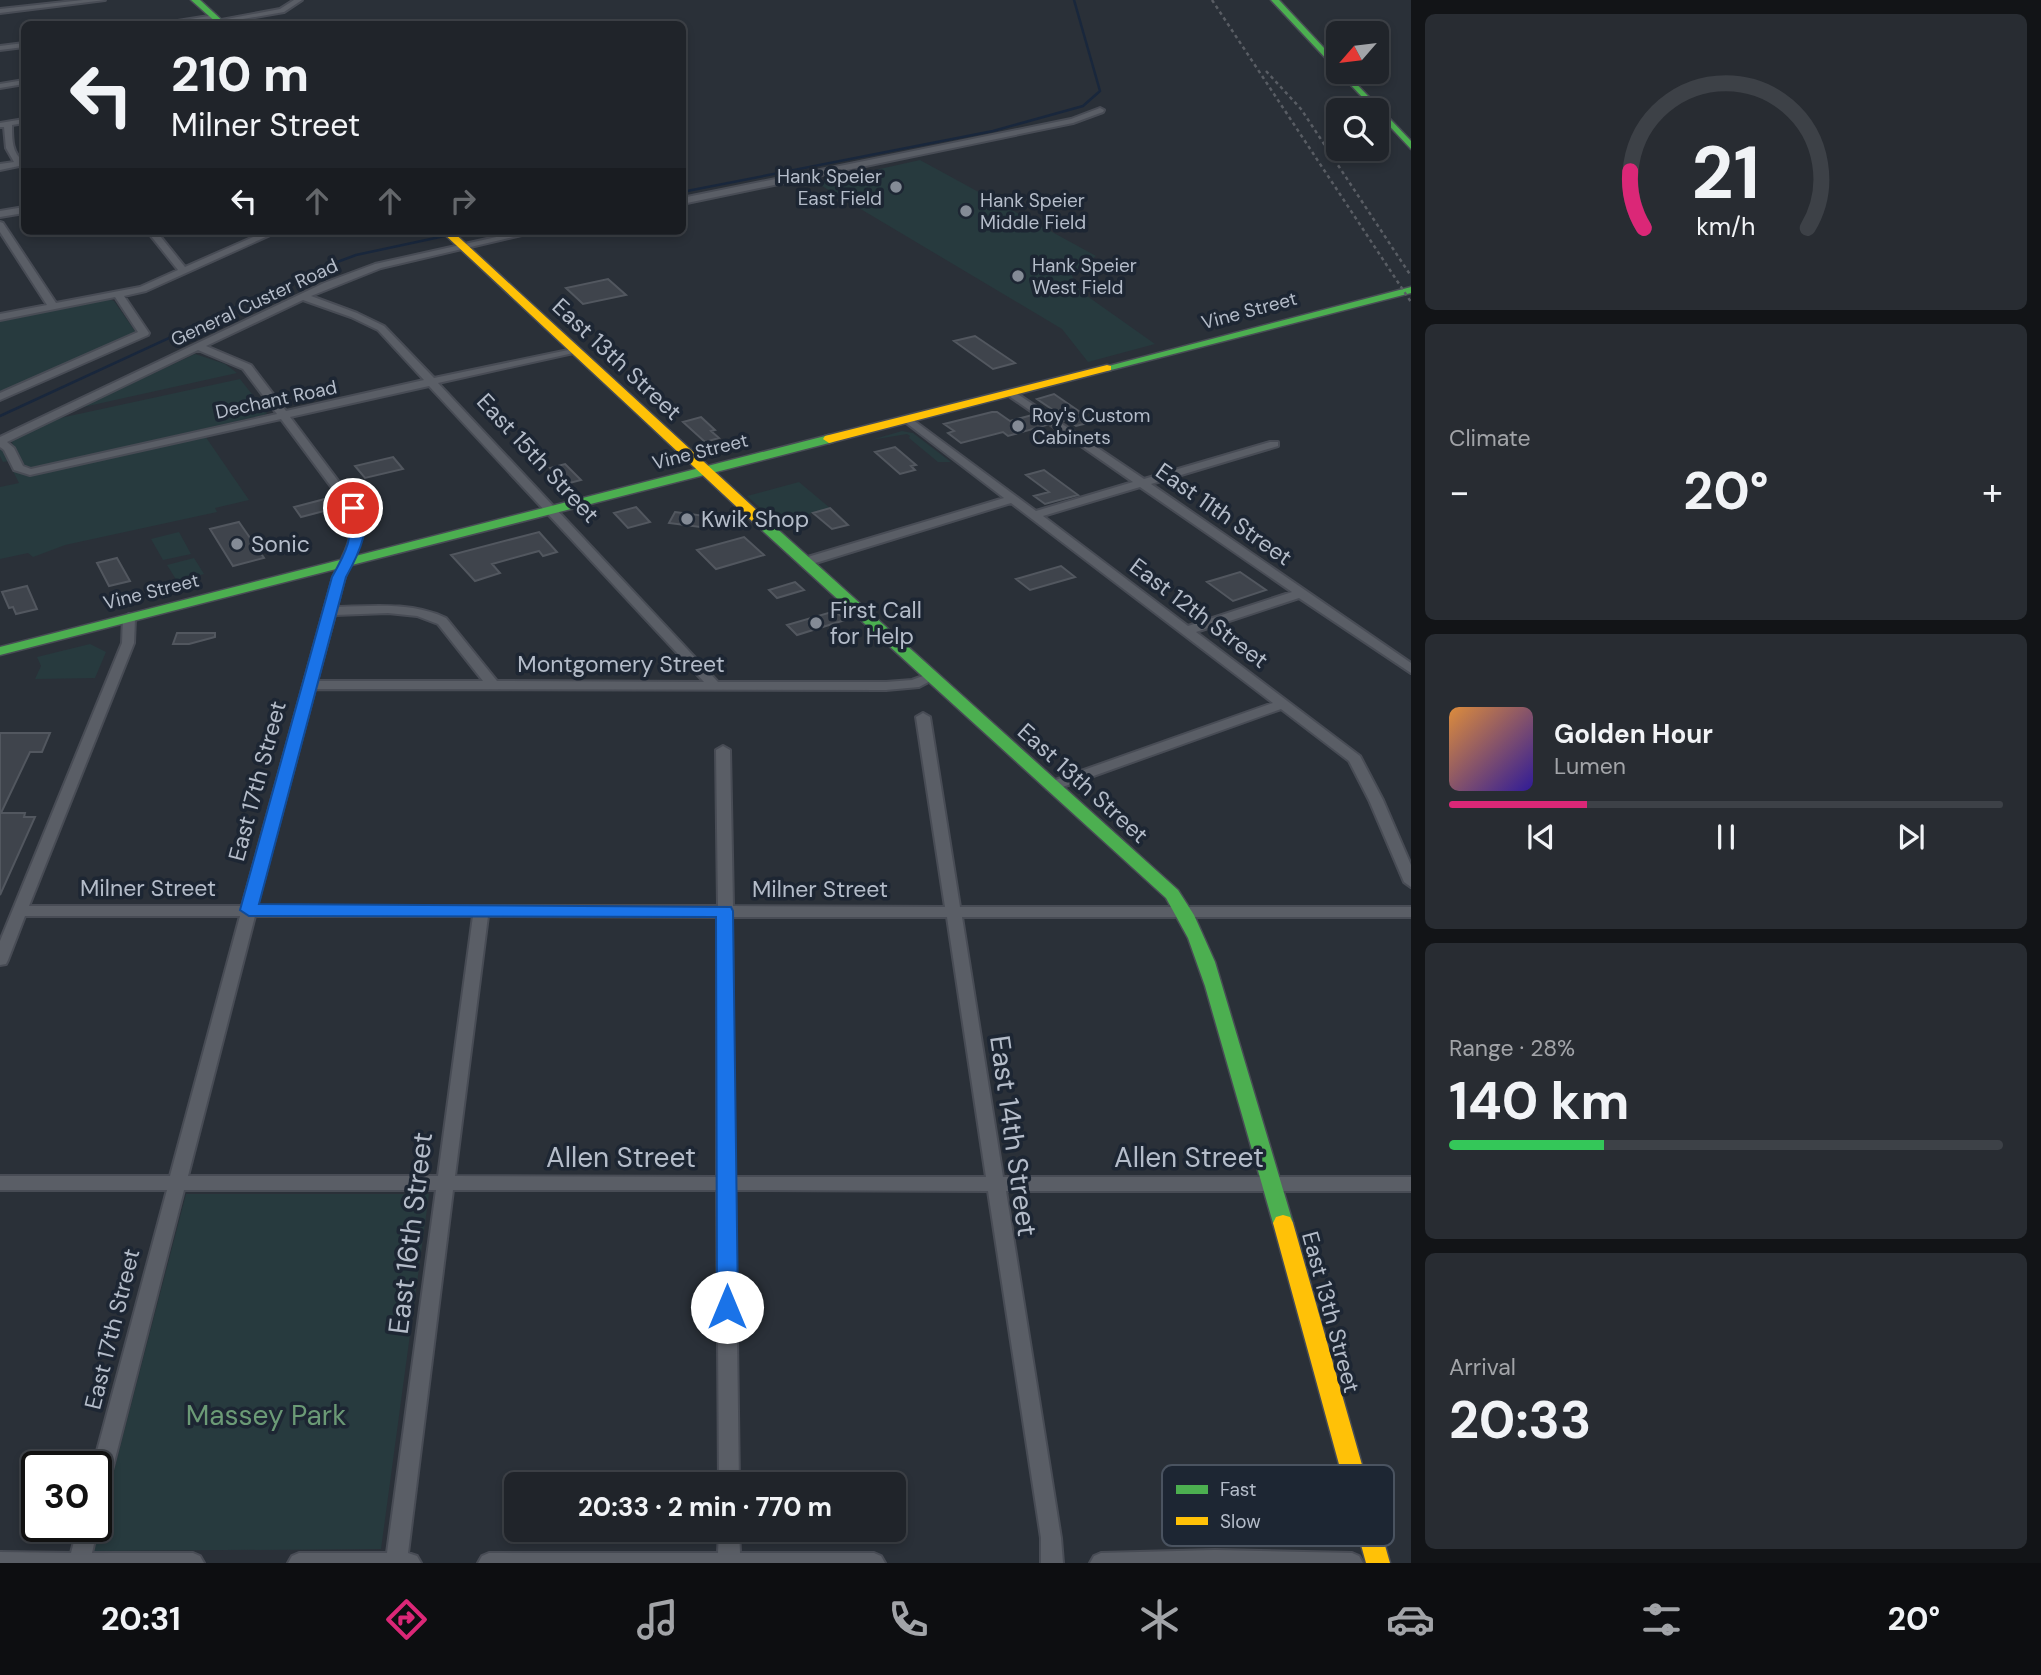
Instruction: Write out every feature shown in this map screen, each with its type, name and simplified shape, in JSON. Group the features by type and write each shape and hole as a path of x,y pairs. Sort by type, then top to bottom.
{"main road":[{"path":"195,0 219,21"},
{"path":"1275,0 1326,55"},
{"path":"1353,84 1411,146"},
{"name":"East 13th Street","path":"450,235 805,562 1172,894 1184,911 1206,963 1350,1465"},
{"name":"Vine Street","path":"0,652 1411,290"},
{"name":"East 13th Street","path":"1373,1546 1378,1563"}],"street":[{"path":"0,11 102,0"},
{"path":"219,21 282,11 299,0"},
{"path":"0,48 21,45"},
{"path":"0,86 21,82"},
{"path":"686,200 1073,121 1100,110"},
{"path":"4,125 8,146 21,162"},
{"path":"0,167 21,164"},
{"path":"0,214 21,210"},
{"path":"0,225 53,306"},
{"path":"154,235 183,271"},
{"path":"0,317 143,289 266,235"},
{"name":"General Custer Road","path":"0,441 303,297 378,266 517,235"},
{"name":"General Custer Road","path":"0,397 144,332 118,294"},
{"name":"East 15th Street","path":"303,297 354,315 381,328 714,685"},
{"name":"East 17th Street","path":"107,1451 330,611 345,564 354,549 358,516 247,367 200,347"},
{"name":"Dechant Road","path":"0,441 9,447 18,468 30,472 574,350"},
{"name":"East 11th Street","path":"1013,394 1411,668"},
{"name":"East 12th Street","path":"909,420 1355,759 1376,800 1411,882"},
{"path":"1034,515 1274,444"},
{"path":"805,562 1013,499"},
{"path":"1187,631 1301,593"},
{"path":"330,611 417,611 432,615 442,621 493,685"},
{"path":"0,960 128,643 129,618"},
{"name":"Montgomery Street","path":"310,685 902,686 931,677"},
{"path":"1052,786 1284,704"},
{"name":"East 14th Street","path":"923,717 1051,1538 1052,1563"},
{"path":"723,750 729,1472"},
{"name":"Milner Street","path":"19,911 1411,912"},
{"name":"East 16th Street","path":"396,1563 481,911"},
{"name":"Allen Street","path":"0,1183 1411,1184"},
{"path":"79,1562 84,1542"},
{"path":"729,1542 729,1563"},
{"path":"1101,1563 1224,1560 1352,1563"},
{"path":"0,1562 193,1563"},
{"path":"299,1563 410,1563"},
{"path":"489,1563 874,1563"}],"green space":[{"path":"920,160 1096,256 1071,274 1080,291 1155,344 1088,362 1062,329 817,183"},
{"path":"108,299 114,301 135,331 134,334 0,394 0,320"},
{"path":"195,354 225,364 237,373 79,408"},
{"path":"240,379 267,413 28,469 23,468 11,440 51,420"},
{"path":"902,431 913,433 951,462 938,462 907,434 871,440"},
{"path":"203,433 249,500 215,508 217,512 65,545 33,557 28,553 0,559 0,487 19,483 8,461 3,462 0,456 0,442 25,472"},
{"path":"799,482 830,508 777,523 747,496"},
{"path":"179,532 191,554 163,560 151,539"},
{"path":"194,558 204,574 177,581 167,565"},
{"path":"90,644 106,652 95,678 35,679 41,666 37,657"},
{"name":"Massey Park","path":"186,1194 429,1194 381,1549 93,1551 95,1542 112,1542 112,1478"}],"building":[{"path":"608,279 626,295 583,304 566,288"},
{"path":"975,336 1015,363 993,369 954,341"},
{"path":"1054,394 1092,422 1076,426 1068,420 1063,421 1037,399"},
{"path":"997,412 1010,421 1032,415 1047,425 1008,436 1003,432 961,443 948,433 954,431 944,424"},
{"path":"701,417 715,430 711,431 719,438 705,442 683,422"},
{"path":"895,447 916,465 911,466 915,470 900,474 875,452"},
{"path":"393,457 403,469 365,478 355,466"},
{"path":"565,464 581,480 566,484 550,468"},
{"path":"1044,470 1078,495 1045,504 1034,496 1049,492 1026,475"},
{"path":"325,499 332,509 301,517 294,507"},
{"path":"636,507 650,522 628,528 614,513"},
{"path":"830,508 848,525 832,529 813,513"},
{"name":"Kwik Shop","path":"675,512 705,516 700,527 669,523"},
{"name":"Sonic","path":"239,522 264,558 233,566 210,529"},
{"path":"539,532 557,552 543,556 539,551 492,564 500,573 475,581 451,555"},
{"path":"744,537 764,555 716,569 697,550"},
{"path":"117,558 130,581 109,586 97,563"},
{"path":"1061,566 1075,577 1030,590 1016,579"},
{"path":"1240,572 1266,590 1233,601 1207,582"},
{"path":"795,582 804,590 777,598 769,590"},
{"path":"27,586 37,609 16,614 13,607 9,608 2,592"},
{"name":"First Call for Help","path":"835,611 845,620 797,635 787,625"},
{"path":"177,633 215,633 215,637 189,644 173,644"},
{"path":"0,733 50,733 42,752 30,752 1,813 25,813 24,817 35,817 0,895"}],"waterway":[{"path":"686,191 993,131 1083,106 1100,91 1074,0"},
{"path":"0,416 321,268 356,255 449,235"}],"railway":[{"path":"1212,0 1411,302"},
{"path":"1266,71 1301,109 1411,276"}],"traffic: fast":[{"path":"195,0 219,21"},
{"path":"1275,0 1326,55"},
{"path":"1352,84 1411,146"},
{"path":"1107,368 1411,290"},
{"path":"0,651 829,439"},
{"path":"758,519 1172,894 1197,938 1206,962 1283,1223"}],"traffic: slow":[{"path":"450,235 758,519"},
{"path":"829,439 1107,368"},
{"path":"1283,1223 1351,1465"},
{"path":"1373,1546 1378,1563"}],"place":[{"name":"Hank Speier East Field","path":"896,187"},
{"name":"Hank Speier Middle Field","path":"966,211"},
{"name":"Hank Speier West Field","path":"1018,276"},
{"name":"Roy's Custom Cabinets","path":"1018,426"},
{"name":"Kwik Shop","path":"687,519"},
{"name":"Sonic","path":"237,544"},
{"name":"First Call for Help","path":"816,623"}],"route":[{"path":"353,508 358,516 354,549 339,577 249,910 725,911 723,936 727,1307"}]}
